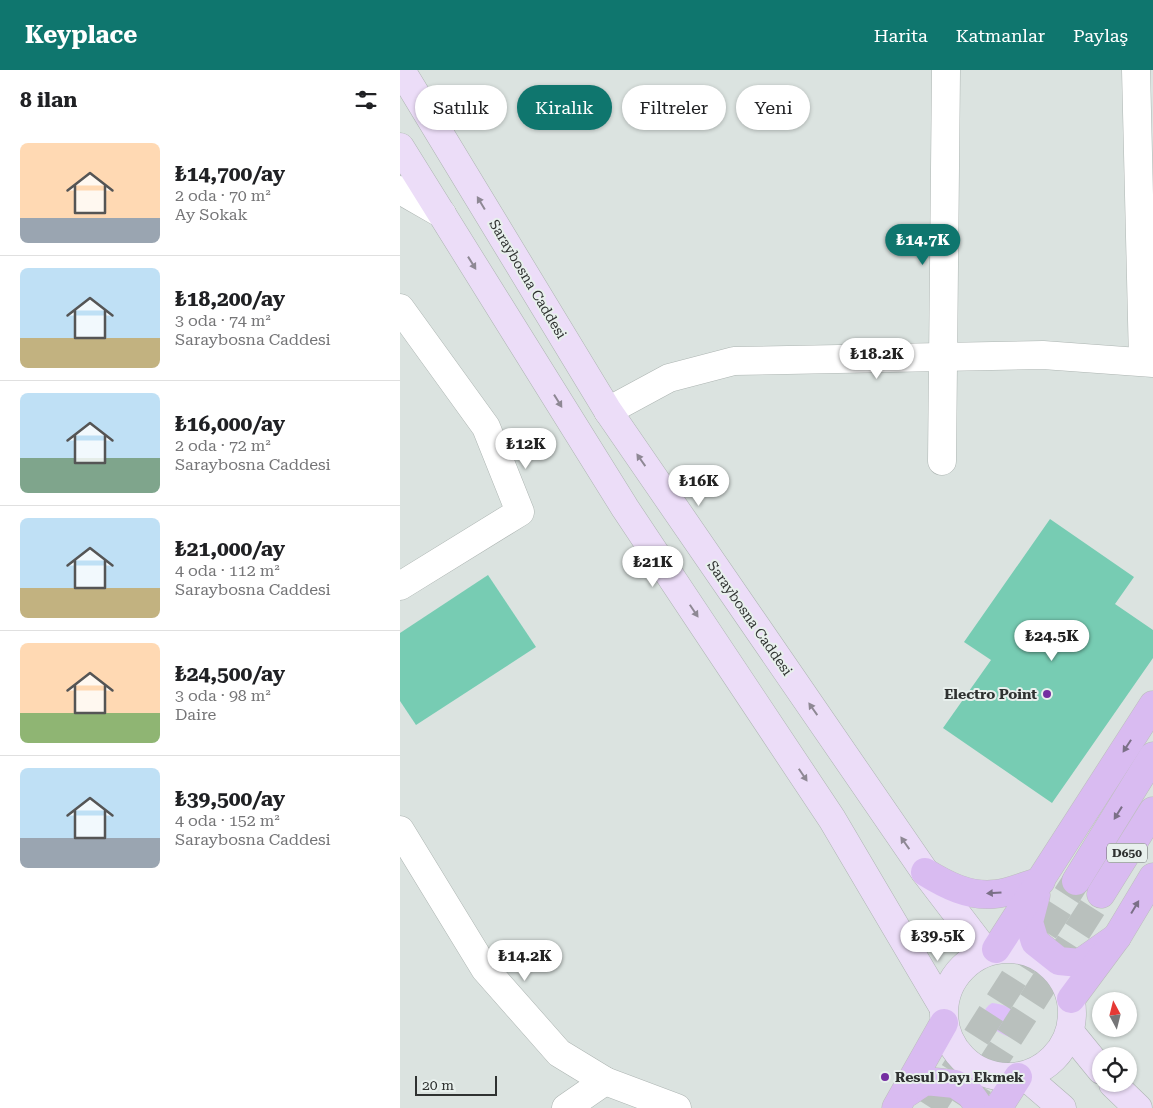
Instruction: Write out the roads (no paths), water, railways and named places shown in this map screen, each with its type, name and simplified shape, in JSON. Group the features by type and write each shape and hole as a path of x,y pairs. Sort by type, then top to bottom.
{"main road":[{"name":"Saraybosna Caddesi","path":"401,70 608,411 925,872 991,951"},
{"path":"400,147 625,508 832,819 943,1015 950,1044 964,1061 982,1073 1004,1078 1022,1076 1045,1066 1060,1052 1070,1032 1073,1016 1071,999 1061,977 1044,959 1029,952 1013,949 991,951 970,960 956,973 947,989 943,1015 902,1100"},
{"path":"991,951 1040,881 1153,705"},
{"path":"1076,881 1153,756"},
{"name":"D650","path":"1101,894 1153,811"},
{"path":"925,872 948,886 973,893 995,894 1040,881"},
{"path":"1071,999 1117,937 1153,877"},
{"path":"1040,881 1029,922 1035,942 1059,961 1080,963 1117,937"},
{"path":"1070,1032 1092,1059"},
{"path":"998,1108 1022,1076"},
{"path":"1022,1076 1062,1108"},
{"path":"902,1100 925,1081 955,1084 970,1094 980,1108"},
{"path":"1121,1092 1138,1108"}],"street":[{"path":"942,461 946,70"},
{"path":"608,411 669,378 734,361 1043,355 1148,362 1136,70"},
{"path":"400,190 442,214"},
{"path":"400,308 486,427 520,512 400,586"},
{"path":"400,830 485,969 559,1053 605,1081 677,1108"},
{"path":"566,1108 605,1081"}],"tunnel":[{"path":"931,1108 1076,881"},
{"path":"964,1108 1101,894"}],"place":[{"name":"Electro Point","path":"1047,694"},
{"name":"Resul Dayı Ekmek","path":"885,1077"}]}
